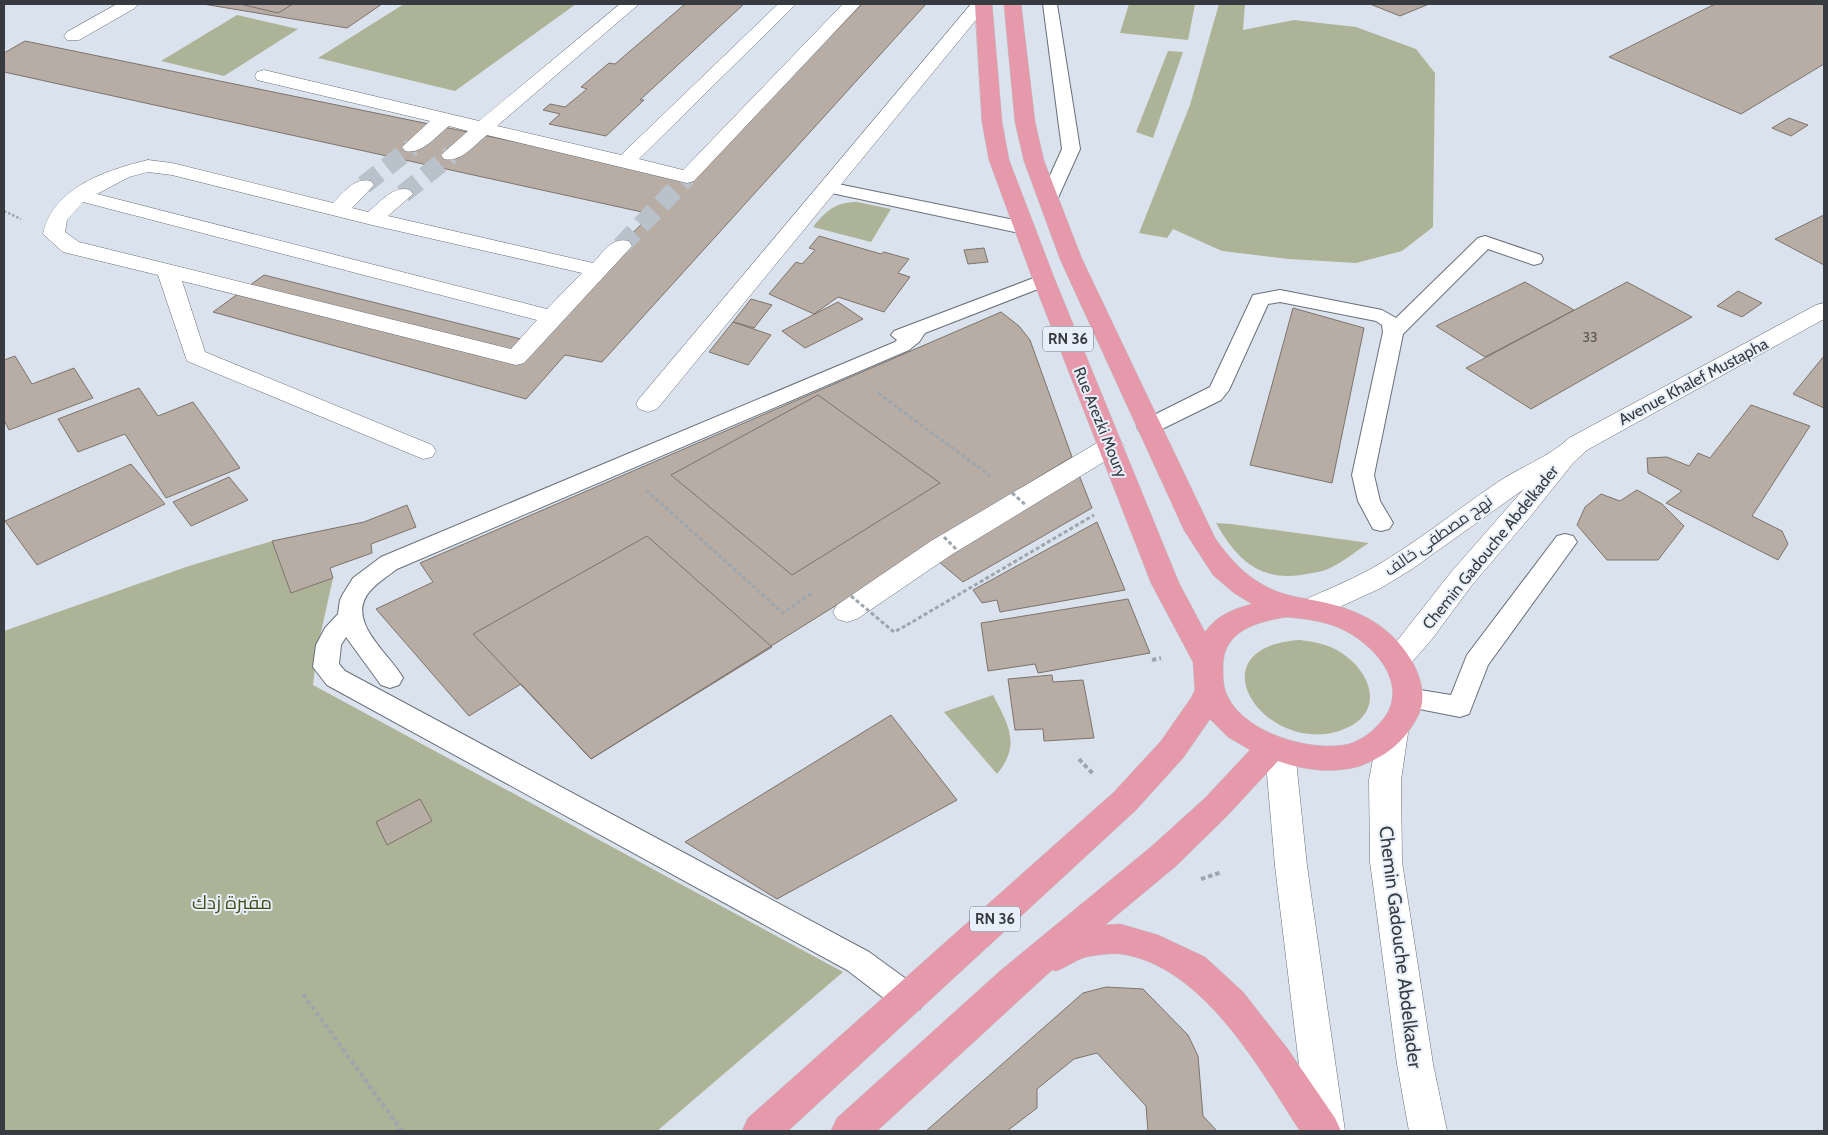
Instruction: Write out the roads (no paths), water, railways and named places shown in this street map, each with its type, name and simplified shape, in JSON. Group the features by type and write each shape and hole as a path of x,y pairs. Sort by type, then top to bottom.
{"main road":[{"name":"Rue Arezki Moury","path":"982,4 995,141 999,160 1044,280 1166,583 1186,625 1206,658"},
{"name":"RN 36","path":"1012,4 1029,142 1048,200 1071,259 1148,427 1197,530 1212,557 1245,587 1263,598 1298,608"},
{"path":"1298,608 1336,616 1361,627 1375,637 1397,660 1406,679 1408,698 1404,717 1393,733 1377,746 1356,754 1332,758 1306,757 1276,750 1244,732 1222,713 1210,691 1206,658 1216,638 1234,622 1258,611 1298,608"},
{"name":"RN 36","path":"761,1131 909,999 1150,776 1194,720 1210,691"},
{"path":"850,1131 1012,982 1164,856 1276,750"},
{"path":"1012,982 1078,943 1120,939 1158,950 1193,968 1230,1003 1274,1060 1322,1131"}],"street":[{"path":"73,36 129,4"},
{"path":"451,155 630,4"},
{"path":"624,162 788,4"},
{"path":"264,76 687,177 852,4"},
{"path":"648,404 982,4"},
{"path":"412,147 445,119"},
{"path":"596,270 372,219 172,169 148,166 122,173 78,195 57,219 54,234 71,247 516,358 596,270 621,246"},
{"path":"337,210 364,185"},
{"path":"372,219 403,194"},
{"path":"78,195 552,317"},
{"path":"168,272 195,356 423,451"},
{"name":"Avenue Khalef Mustapha","path":"1564,457 1578,444 1824,310"},
{"path":"849,604 1110,446"},
{"name":"نهج مصطفى خالف","path":"1298,608 1379,576 1451,528 1507,486 1564,457"},
{"name":"Chemin Gadouche Abdelkader","path":"1397,660 1422,632 1462,578 1521,511 1564,457"},
{"name":"Chemin Gadouche Abdelkader","path":"1393,733 1385,780 1386,862 1428,1131"},
{"path":"1276,750 1326,1131"}],"lane":[{"path":"1048,200 1071,149 1050,4"},
{"path":"828,187 1024,228"},
{"path":"1393,332 1484,242 1534,259"},
{"path":"819,366 1044,280"},
{"path":"1148,427 1214,395 1219,390 1260,299 1280,296 1382,316 1391,322 1393,332 1363,475 1370,501 1381,523"},
{"path":"390,678 356,632 349,618 350,602 359,587 389,563 902,346 912,338 916,330"},
{"path":"1408,698 1460,707 1476,662 1565,542"},
{"path":"349,618 332,635 327,650 326,667 336,678 858,961 909,999"}],"tunnel":[{"path":"364,185 412,147"},
{"path":"403,194 451,155"},
{"path":"621,246 687,177"}],"park label":[{"name":"مقبرة زدك","path":"232,902"}]}
